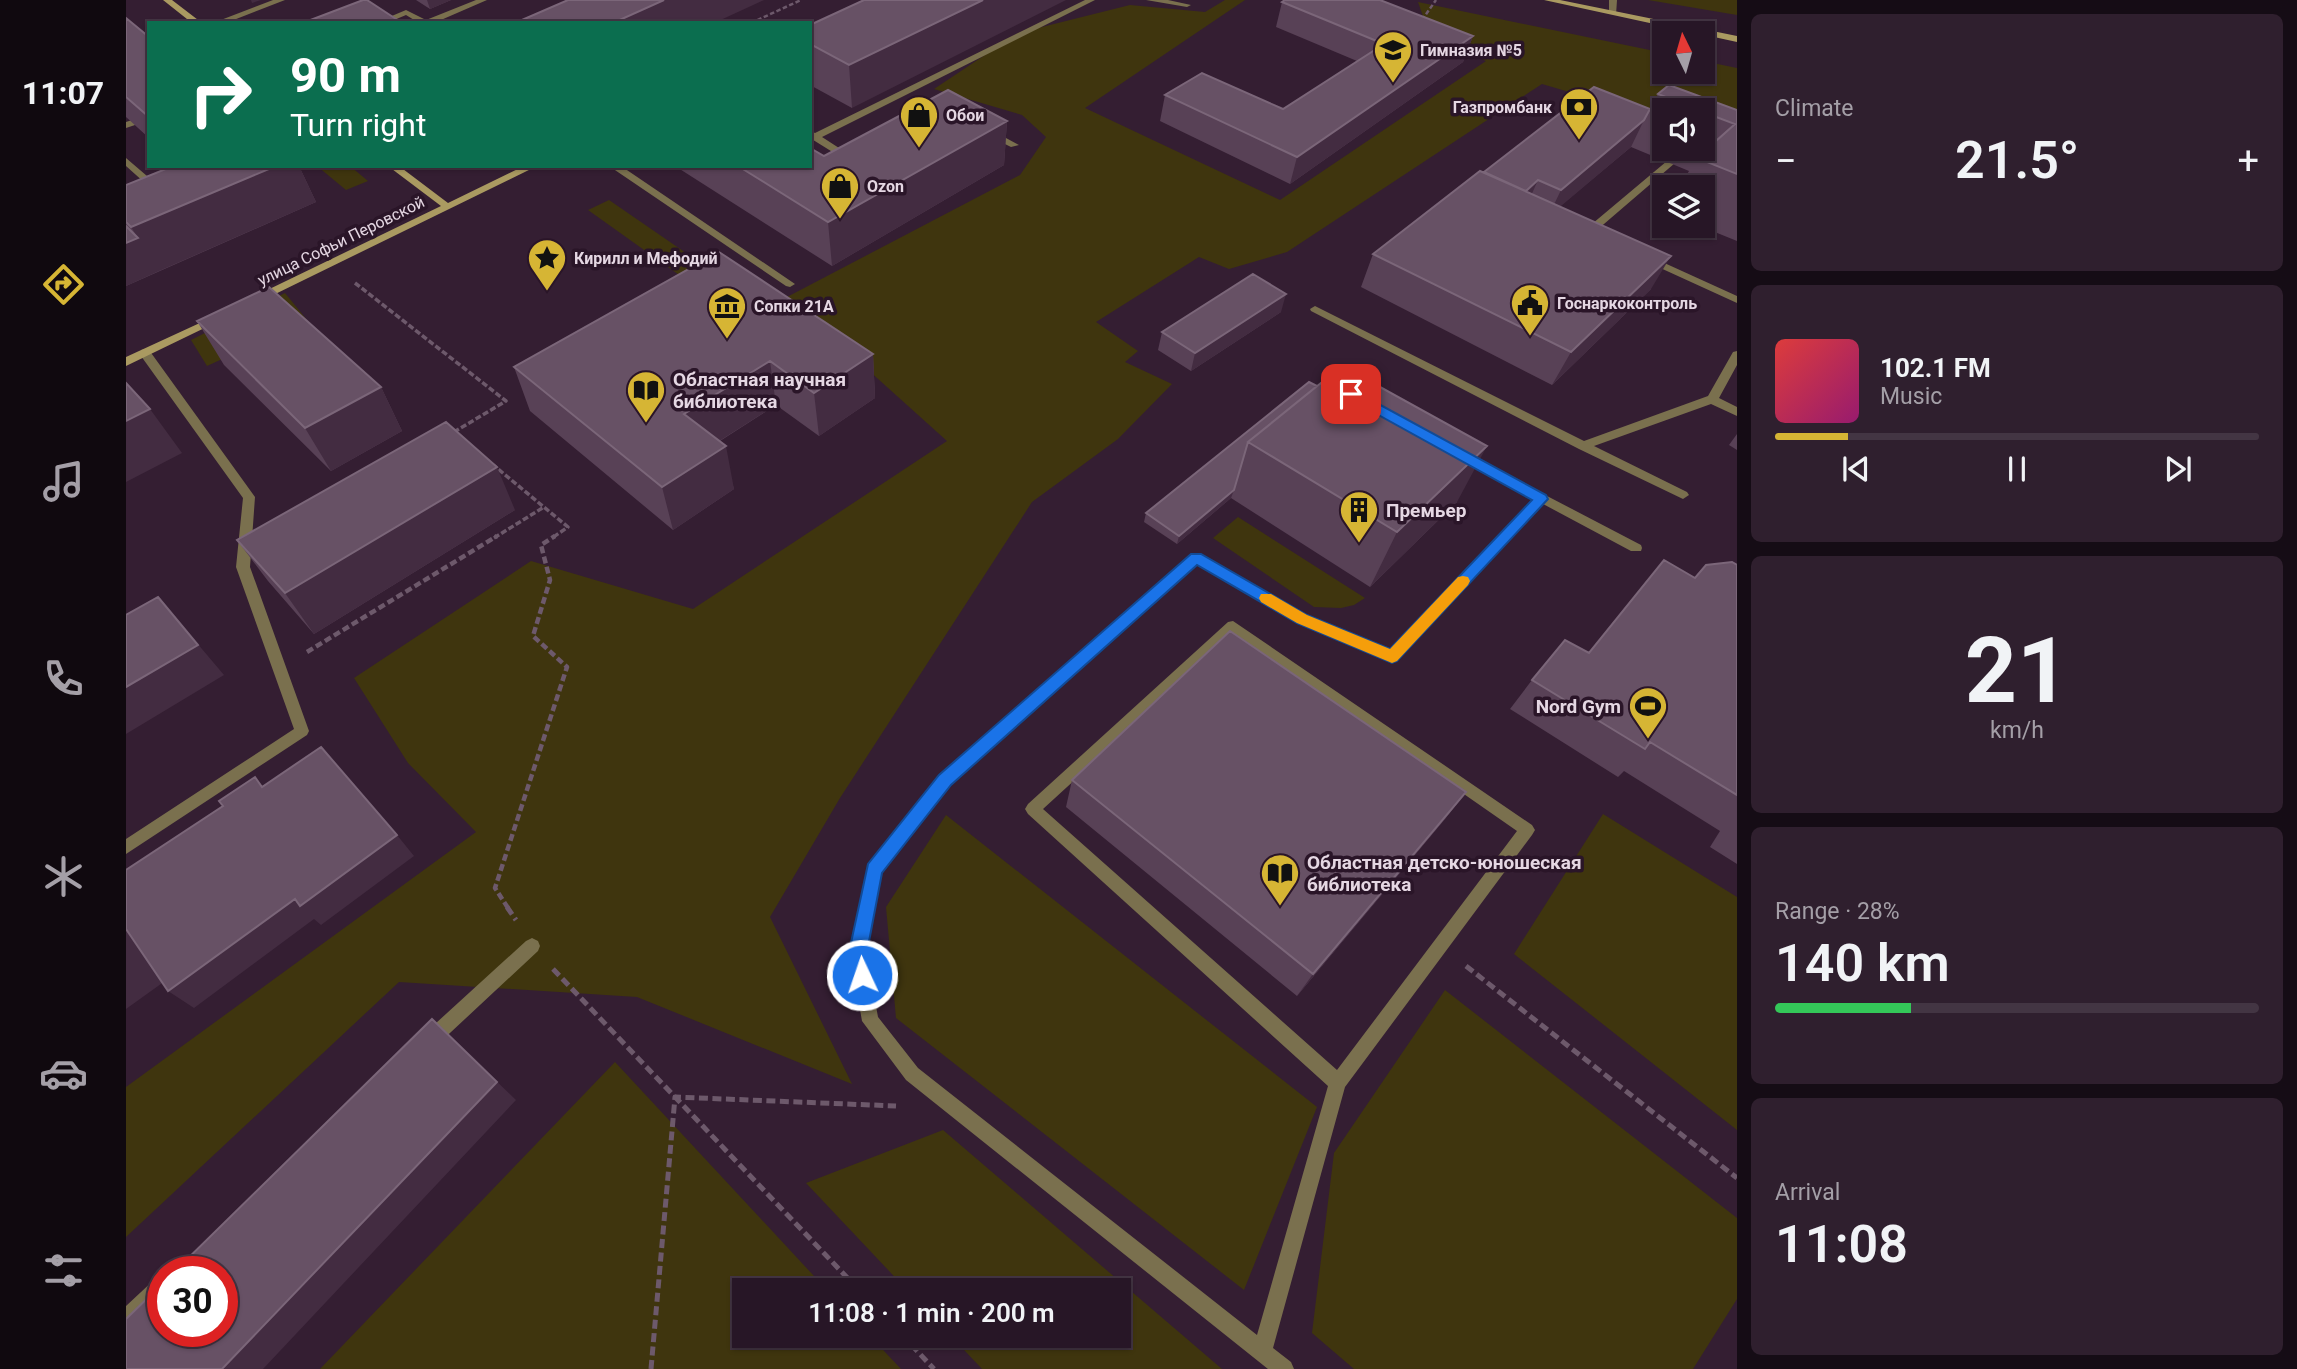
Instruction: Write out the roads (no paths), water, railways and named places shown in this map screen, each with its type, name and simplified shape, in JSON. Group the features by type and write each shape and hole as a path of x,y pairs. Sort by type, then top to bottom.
{"street":[{"path":"167,0 195,21"},
{"path":"223,21 281,0"},
{"path":"431,21 483,0"},
{"path":"813,135 1091,0"},
{"path":"1150,0 1187,5"},
{"path":"1548,0 1737,39"},
{"path":"1613,0 1613,13"},
{"path":"387,21 406,12 422,21"},
{"path":"979,127 1014,145"},
{"path":"813,135 855,163"},
{"path":"126,161 170,201"},
{"path":"1602,237 1590,231 1670,163"},
{"path":"396,168 448,207"},
{"name":"улица Софьи Перовской","path":"254,300 528,168"},
{"path":"622,168 790,284"},
{"path":"1639,254 1737,300"},
{"path":"1315,309 1682,495"},
{"path":"126,362 230,312"},
{"path":"126,847 302,731 243,567 250,545 249,497 145,353"},
{"path":"1583,446 1712,399 1737,355"},
{"path":"1712,399 1737,412"},
{"path":"1446,446 1636,548"},
{"path":"1284,1369 912,1074 870,1021 858,952 874,870 945,780 1196,558 1302,619 1392,656 1541,499"},
{"path":"1263,1350 1338,1083 1527,830 1233,626 1033,809 1338,1083"},
{"path":"420,1049 532,946"},
{"path":"126,1319 147,1300"}],"place":[{"name":"Гимназия №5","path":"1393,84"},
{"name":"Газпромбанк","path":"1579,141"},
{"name":"Обои","path":"919,149"},
{"name":"Ozon","path":"840,220"},
{"name":"Кирилл и Мефодий","path":"547,292"},
{"name":"Госнаркоконтроль","path":"1530,337"},
{"name":"Сопки 21А","path":"727,340"},
{"name":"Областная научная библиотека","path":"646,424"},
{"name":"Премьер","path":"1359,544"},
{"name":"Nord Gym","path":"1648,740"},
{"name":"Областная детско-юношеская библиотека","path":"1280,907"}]}
